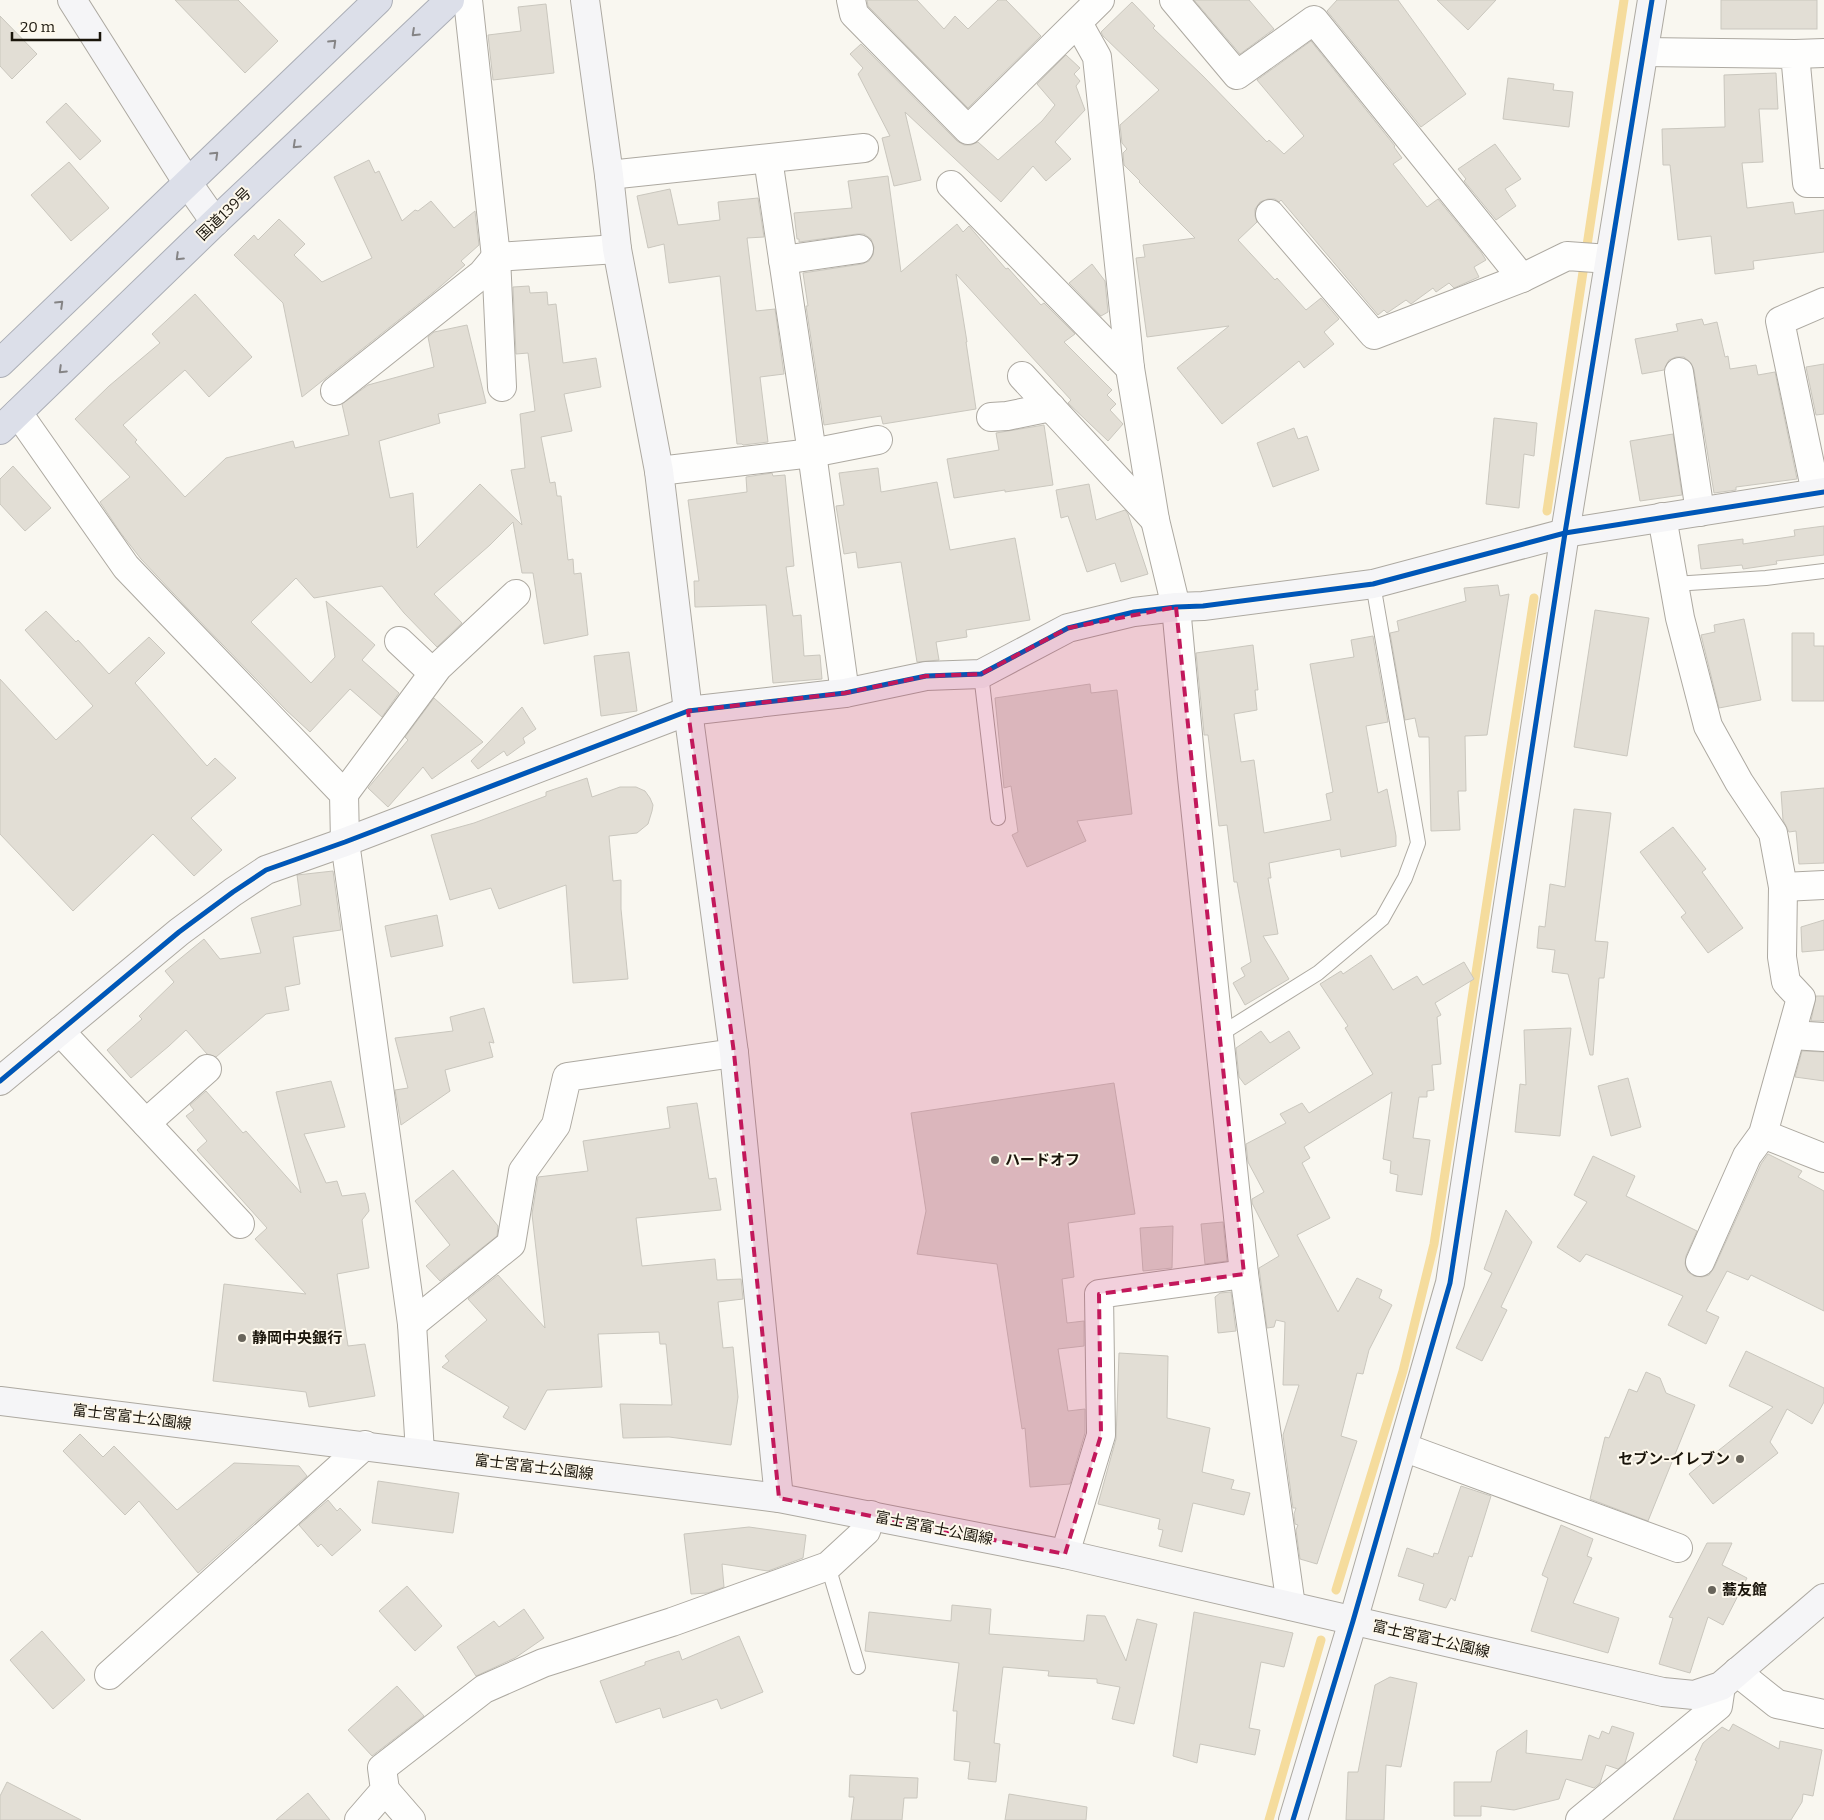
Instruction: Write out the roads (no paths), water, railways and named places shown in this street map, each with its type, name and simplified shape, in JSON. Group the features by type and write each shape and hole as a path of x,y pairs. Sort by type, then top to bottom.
{"highway":[{"path":"0,363 378,0"},
{"name":"国道139号","path":"9,421 215,222 450,0"}],"street":[{"path":"72,0 187,182 215,222"},
{"path":"468,0 496,257 502,387"},
{"path":"585,0 617,249 659,471 688,711 734,1054 779,1498"},
{"path":"851,0 854,14 968,130 1100,0"},
{"path":"1174,0 1237,75 1314,20 1522,278"},
{"path":"1293,1820 1353,1621 1450,1283 1565,533 1604,258 1644,52 1652,0"},
{"path":"1078,23 1097,57 1130,368 1155,520 1176,606 1244,1274 1291,1606"},
{"path":"1644,52 1824,53"},
{"path":"1795,54 1807,183 1824,183"},
{"path":"609,175 864,148"},
{"path":"768,159 812,452 845,693"},
{"path":"951,185 1130,368"},
{"path":"1270,214 1374,335 1522,278 1567,256 1604,258"},
{"path":"334,391 482,274 496,257 617,249"},
{"path":"783,260 859,249"},
{"path":"0,1081 179,932 266,870 345,842 688,711 845,693 926,676 981,674 1068,628 1134,612 1176,606 1203,606 1374,584 1565,533 1820,492 1780,321 1824,302"},
{"path":"1680,372 1700,512"},
{"path":"1022,376 1155,520"},
{"path":"991,417 1007,416 1051,407"},
{"path":"9,421 126,567 344,794"},
{"path":"659,471 812,452 878,440"},
{"path":"1662,517 1680,618 1708,726 1739,782 1773,833 1783,887 1782,957 1786,982 1801,998 1763,1134 1747,1156 1700,1262"},
{"path":"420,1452 412,1324 345,842 344,794 438,667 516,594"},
{"path":"399,641 433,673"},
{"path":"1783,887 1824,885"},
{"path":"60,1031 240,1224"},
{"path":"1791,1035 1824,1037"},
{"path":"412,1324 511,1244 523,1171 556,1125 567,1077 734,1054"},
{"path":"146,1123 207,1069"},
{"path":"1763,1134 1824,1158"},
{"path":"1065,1554 1101,1435 1099,1294 1244,1274"},
{"name":"富士宮富士公園線","path":"0,1401 779,1498 1065,1554 1663,1692 1694,1695 1729,1679 1824,1598"},
{"path":"109,1675 365,1445"},
{"path":"1403,1447 1678,1548"},
{"path":"411,1820 385,1790 382,1768 484,1689 543,1663 672,1622 828,1566 866,1531 871,1516"},
{"path":"1580,1820 1718,1706 1729,1679 1776,1704 1824,1714"},
{"path":"358,1820 385,1790"}],"lane":[{"path":"1674,584 1766,578 1824,571"},
{"path":"1219,1035 1318,974 1382,920 1405,878 1418,843 1374,584"},
{"path":"981,674 998,818"},
{"path":"828,1566 858,1667"}],"waterway":[{"path":"1547,511 1624,0"},
{"path":"1336,1590 1403,1371 1434,1244 1534,598"},
{"path":"1269,1820 1321,1640"}],"place":[{"name":"ハードオフ","path":"995,1160"},
{"name":"静岡中央銀行","path":"242,1338"},
{"name":"セブン-イレブン","path":"1740,1459"},
{"name":"蕎友館","path":"1712,1590"}]}
